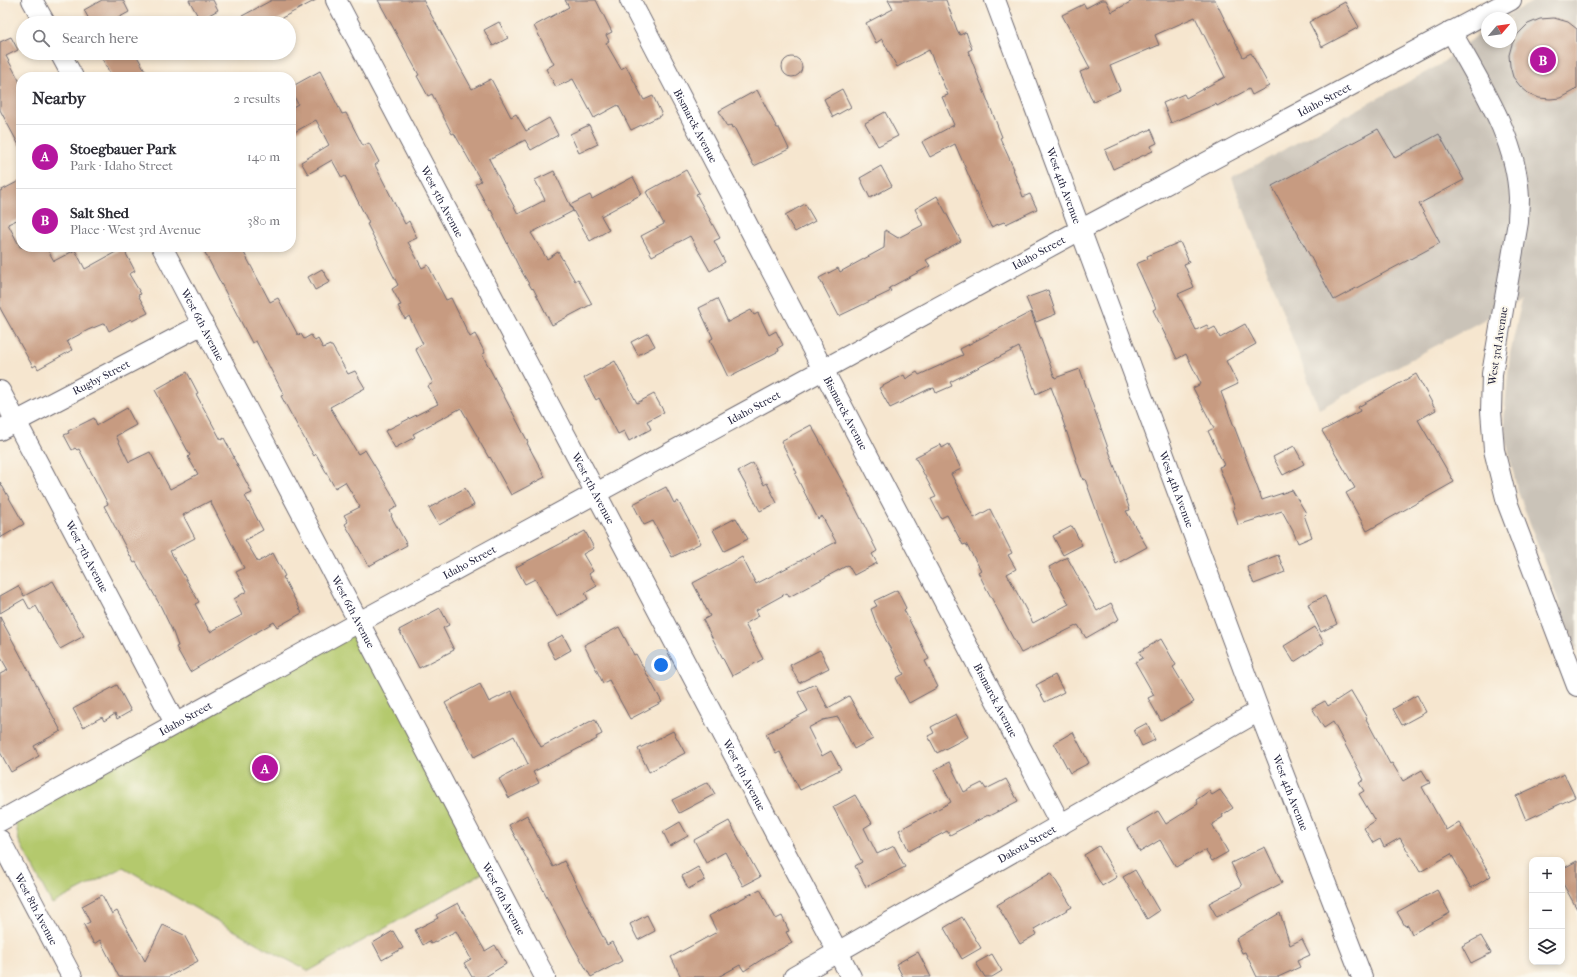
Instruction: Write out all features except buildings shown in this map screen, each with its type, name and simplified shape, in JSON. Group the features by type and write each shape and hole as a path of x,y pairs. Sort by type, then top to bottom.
{"street":[{"path":"32,0 40,16"},
{"name":"West 5th Avenue","path":"336,0 850,977"},
{"name":"Bismarck Avenue","path":"630,0 1061,825"},
{"name":"West 4th Avenue","path":"995,0 1259,711 1362,977"},
{"name":"Idaho Street","path":"0,821 359,622 1080,230 1511,0"},
{"name":"West 3rd Avenue","path":"1451,31 1494,110 1507,140 1515,167 1519,197 1518,222 1492,374 1490,411 1494,450 1507,502 1577,686"},
{"path":"64,60 70,72"},
{"name":"West 6th Avenue","path":"165,252 545,977"},
{"name":"Rugby Street","path":"8,425 203,324"},
{"name":"West 7th Avenue","path":"0,391 8,425 175,723"},
{"name":"Dakota Street","path":"794,977 1259,711"},
{"name":"West 8th Avenue","path":"0,840 72,977"}],"shaded area":[{"path":"1536,0 1577,0 1577,651 1517,489 1507,444 1504,419 1510,354 1522,299 1319,409 1232,178 1439,65 1481,33 1481,48 1517,48 1517,12 1513,12"}],"green space":[{"path":"359,622 488,870 309,971 265,948 123,867 52,904 19,841 14,813"}],"place":[{"name":"Salt Shed","path":"1543,60"},
{"name":"Stoegbauer Park","path":"265,768"}]}
